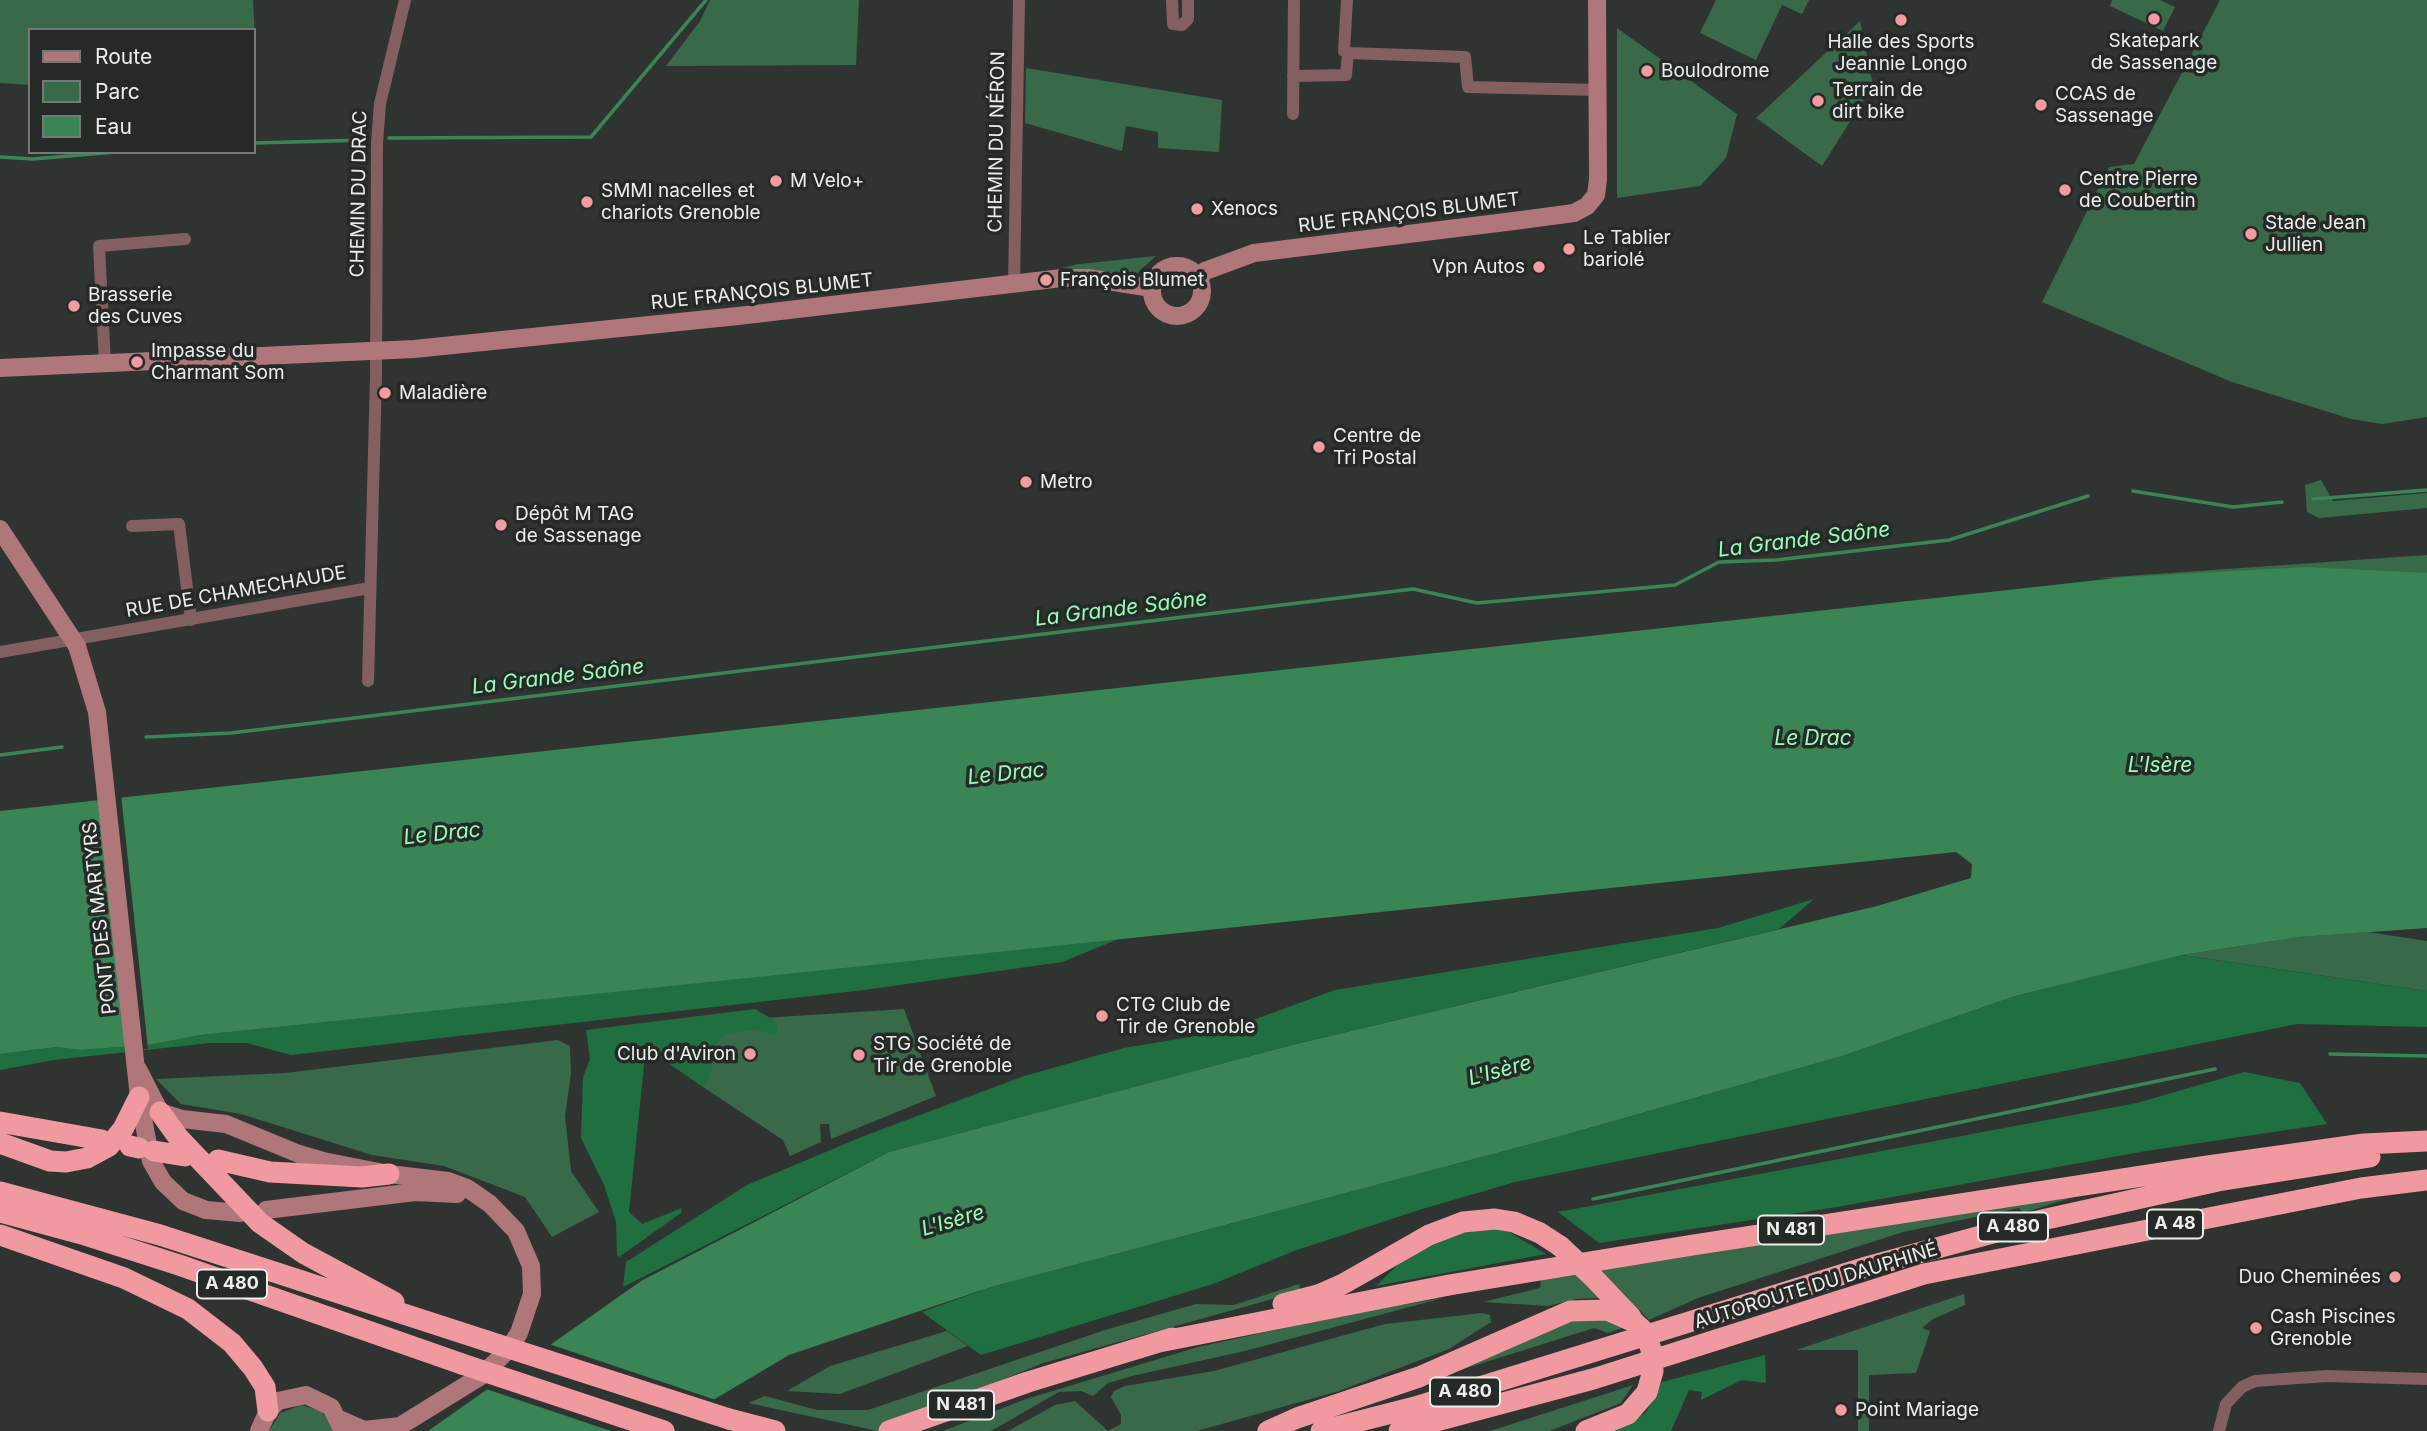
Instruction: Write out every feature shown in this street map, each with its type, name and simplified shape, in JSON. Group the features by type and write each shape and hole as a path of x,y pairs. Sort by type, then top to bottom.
{"highway":[{"path":"0,1143 50,1161 66,1162 87,1158 109,1146 123,1129 139,1097"},
{"path":"160,1112 185,1145 260,1223 303,1253 426,1321"},
{"path":"0,1122 102,1140"},
{"name":"N 481","path":"889,1431 1028,1382 1158,1342 1449,1285 2228,1163 2364,1144 2427,1141"},
{"name":"A 480","path":"1321,1431 1415,1408 1850,1272 2033,1222 2218,1181 2427,1147"},
{"path":"141,1148 185,1156"},
{"path":"218,1160 283,1173 362,1177 389,1174"},
{"name":"AUTOROUTE DU DAUPHINÉ","path":"1593,1379 1924,1274 2361,1188 2427,1180"},
{"name":"A 480","path":"0,1192 160,1235 729,1419 775,1431"},
{"name":"A 480","path":"0,1212 82,1234 179,1265 664,1431"},
{"path":"1158,1342 1318,1295 1429,1235 1463,1222 1494,1219 1514,1222 1560,1246 1644,1331 1651,1349 1653,1371 1647,1392 1628,1414 1586,1431"},
{"path":"0,1235 124,1278 188,1308 232,1343 253,1368 265,1387 268,1410"},
{"path":"1268,1431 1297,1418 1419,1377 1570,1311 1585,1308 1607,1310 1634,1322"},
{"path":"1446,1431 1593,1379"},
{"name":"A 480","path":"1399,1431 1593,1379"}],"main road":[{"path":"1597,0 1598,90"},
{"name":"RUE FRANÇOIS BLUMET","path":"1199,278 1205,271 1254,253 1574,213 1587,206 1596,195 1598,90"},
{"path":"1174,266 1188,268 1199,278 1200,299 1185,314 1163,311 1154,301 1152,288 1159,273 1174,266"},
{"name":"RUE FRANÇOIS BLUMET","path":"1,368 376,351 527,339 1088,278 1152,288"},
{"path":"0,529 42,595"},
{"path":"0,547 42,595"},
{"name":"PONT DES MARTYRS","path":"42,595 77,646 97,712 139,1097 151,1161 163,1182 183,1200 194,1206 222,1213 240,1213"},
{"path":"138,1069 160,1112 182,1119 226,1124 299,1154 389,1174 449,1181 467,1188 509,1222 523,1243 531,1266 532,1280 526,1320 508,1350 495,1364 398,1428 364,1430 341,1425 319,1399 306,1395 278,1401 268,1410 259,1431"},
{"path":"266,1210 415,1192 443,1191 481,1199"}],"street":[{"name":"CHEMIN DU DRAC","path":"376,351 380,104 405,0"},
{"name":"CHEMIN DU NÉRON","path":"1014,285 1019,0"},
{"path":"1172,0 1174,24 1182,25 1188,19 1188,0"},
{"path":"1293,0 1293,114"},
{"path":"1347,0 1344,51 1348,53 1465,57 1468,87 1598,90"},
{"path":"1293,76 1346,75 1348,53"},
{"path":"104,364 99,246 186,239"},
{"name":"RUE DE CHAMECHAUDE","path":"0,652 370,588 376,351"},
{"path":"132,526 180,524 191,620"},
{"path":"368,681 370,588"},
{"path":"2219,1431 2227,1404 2242,1387 2255,1381 2327,1376 2427,1379"}],"green space":[{"path":"0,0 253,0 255,28 28,28 28,85 0,83"},
{"path":"710,0 859,0 856,65 666,66 700,21"},
{"path":"1716,0 1809,0 1802,14 1782,5 1756,60 1700,33"},
{"name":"Skatepark de Sassenage","path":"2112,0 2160,0 2175,7 2163,31 2110,6"},
{"name":"Stade Jean Jullien","path":"2220,0 2427,0 2427,417 2382,424 2351,419 2232,382 2042,302 2109,167 2134,164"},
{"name":"Terrain de dirt bike","path":"1860,21 1873,85 1822,166 1756,118"},
{"name":"Boulodrome","path":"1617,28 1737,114 1726,158 1700,186 1617,198"},
{"path":"1026,68 1222,100 1219,152 1158,148 1158,132 1126,126 1122,151 1025,123"},
{"path":"1156,256 1136,274 1062,268 1079,264"},
{"path":"2321,480 2333,501 2427,493 2427,508 2319,518 2307,512 2305,485"},
{"path":"2427,555 2427,588 2098,578"},
{"path":"2368,932 2427,941 2427,991 2182,955 2300,937"},
{"path":"904,1009 936,1096 831,1139 829,1124 820,1124 821,1142 790,1156 783,1140 703,1087 701,1022"},
{"path":"558,1040 570,1046 571,1074 565,1116 571,1171 599,1212 552,1237 525,1197 444,1166 372,1155 241,1114 181,1104 156,1079 285,1073"},
{"path":"2077,1196 2023,1213 2019,1208 1903,1232 1698,1298 1649,1320 1599,1268"},
{"path":"1576,1272 1602,1298 1576,1299 1548,1306 1483,1302 1540,1288 1541,1279"},
{"path":"1299,1284 1301,1291 1043,1363 878,1431 748,1403 765,1396 817,1410 868,1410 1105,1330 1196,1304 1234,1305"},
{"path":"1964,1294 1965,1305 1933,1319 1922,1328 1930,1331 1916,1373 1869,1375 1869,1431 1858,1431 1858,1350 1796,1350"},
{"path":"1443,1298 1245,1351 1132,1376 1108,1383 1093,1396 1081,1391 1059,1392 991,1431 943,1431 1026,1399 1198,1347 1353,1313"},
{"path":"1482,1313 1490,1315 1491,1322 1449,1349 1339,1391 1197,1431 1108,1431 1121,1424 1121,1415 1111,1397 1114,1391 1125,1386 1214,1371 1385,1324"},
{"path":"1596,1314 1625,1327 1608,1333 1594,1328 1451,1373 1551,1326"},
{"path":"947,1331 968,1346 840,1394 787,1391 830,1366"},
{"path":"1633,1385 1621,1403 1549,1431 1490,1431"},
{"path":"1075,1401 1108,1431 1008,1431 1055,1405"},
{"path":"302,1405 320,1411 329,1419 334,1431 269,1431 280,1413"}],"shaded area":[{"path":"1814,899 1779,929 1292,1045 889,1152 623,1287 626,1262 747,1185 864,1136 1024,1076 1124,1048 1220,1032 1335,990 1718,928"},
{"path":"1121,938 1062,962 864,990 291,1055 247,1043 210,1043 54,1060 0,1070 0,1054 57,1047 80,1050 148,1045 201,1035"},
{"path":"2181,955 2427,991 2427,1027 2297,1024 1515,1182 1294,1251 1213,1284 981,1355 922,1312 991,1287 1561,1136 1842,1056 2015,996"},
{"path":"755,1009 777,1022 777,1033 774,1036 760,1030 750,1030 724,1034 719,1040 709,1079 703,1087 652,1052 645,1055 629,1212 642,1224 682,1208 681,1213 619,1257 616,1222 604,1185 581,1138 583,1077 590,1059 586,1030"},
{"path":"2244,1072 2300,1083 2327,1124 2146,1151 1831,1208 1599,1243 1558,1212 2137,1103"},
{"path":"1470,1228 1504,1229 1546,1254 1376,1286 1412,1251"},
{"path":"1765,1355 1766,1383 1742,1380 1701,1400 1702,1392 1689,1390 1671,1431 1614,1431 1632,1423 1646,1412 1662,1382"}],"water":[{"path":"2306,567 2427,573 2427,928 2300,937 2182,955 2015,996 1842,1056 1561,1136 991,1287 789,1355 661,1431 428,1431 641,1281 889,1152 1292,1045 1877,906 1971,878 1972,864 1956,852 201,1035 148,1045 80,1050 57,1047 0,1054 0,811 2126,577"}],"pier":[{"path":"121,794 148,1049 127,1050 100,797"},
{"path":"546,1343 716,1400 668,1431 611,1431 483,1388"}],"waterway":[{"path":"389,138 591,137 706,0"},
{"path":"256,143 367,140"},
{"path":"0,157 33,159 92,154"},
{"name":"La Grande Saône","path":"2313,499 2427,490"},
{"name":"La Grande Saône","path":"2133,491 2233,507 2282,502"},
{"name":"La Grande Saône","path":"146,737 231,733 1413,589 1477,603 1675,585 1719,562 1776,560 1949,540 2088,496"},
{"name":"La Grande Saône","path":"0,755 62,747"},
{"path":"2330,1054 2427,1056"},
{"path":"1593,1199 2215,1069"}],"place":[{"name":"Skatepark de Sassenage","path":"2154,19"},
{"name":"Halle des Sports Jeannie Longo","path":"1901,20"},
{"name":"Boulodrome","path":"1647,71"},
{"name":"Terrain de dirt bike","path":"1818,101"},
{"name":"CCAS de Sassenage","path":"2041,105"},
{"name":"M Velo+","path":"776,181"},
{"name":"Centre Pierre de Coubertin","path":"2065,190"},
{"name":"SMMI nacelles et chariots Grenoble","path":"587,202"},
{"name":"Xenocs","path":"1197,209"},
{"name":"Stade Jean Jullien","path":"2251,234"},
{"name":"Le Tablier bariolé","path":"1569,249"},
{"name":"Vpn Autos","path":"1539,267"},
{"name":"François Blumet","path":"1046,280"},
{"name":"Brasserie des Cuves","path":"74,306"},
{"name":"Impasse du Charmant Som","path":"137,362"},
{"name":"Maladière","path":"385,393"},
{"name":"Centre de Tri Postal","path":"1319,447"},
{"name":"Metro","path":"1026,482"},
{"name":"Dépôt M TAG de Sassenage","path":"501,525"},
{"name":"CTG Club de Tir de Grenoble","path":"1102,1016"},
{"name":"Club d'Aviron","path":"750,1054"},
{"name":"STG Société de Tir de Grenoble","path":"859,1055"},
{"name":"Duo Cheminées","path":"2395,1277"},
{"name":"Cash Piscines Grenoble","path":"2256,1328"},
{"name":"Point Mariage","path":"1841,1410"}],"water label":[{"name":"Le Drac","path":"1813,739"},
{"name":"L'Isère","path":"2160,766"},
{"name":"Le Drac","path":"1006,774"},
{"name":"Le Drac","path":"442,834"},
{"name":"L'Isère","path":"1500,1071"},
{"name":"L'Isère","path":"953,1221"}]}
